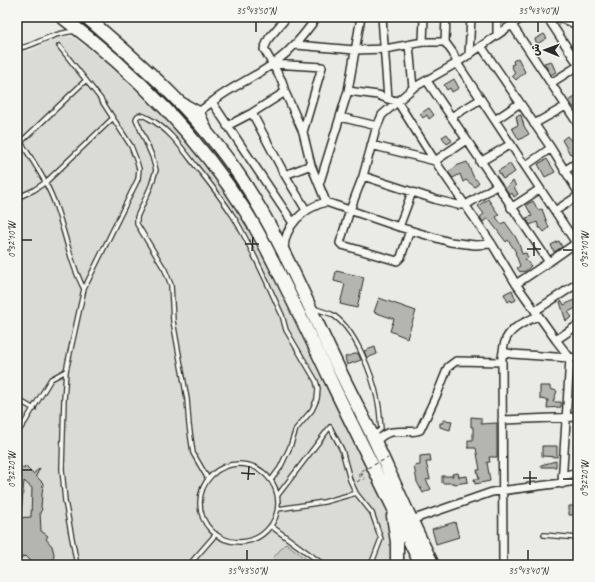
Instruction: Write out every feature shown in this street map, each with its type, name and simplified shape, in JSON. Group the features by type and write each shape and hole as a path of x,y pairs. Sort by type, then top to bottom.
{"highway":[{"path":"62,17 124,68 175,119 203,151 247,213 296,306 350,422 390,499 420,565"},
{"path":"86,17 133,56 194,116 241,178 273,231 326,342 375,438 409,518 433,565"},
{"path":"390,499 397,542 397,565"}],"street":[{"path":"287,17 269,38 264,49 282,82 303,132 311,165 326,202"},
{"path":"200,111 221,95 273,64 296,45 317,17"},
{"path":"319,185 348,91 361,17"},
{"path":"382,17 388,98"},
{"path":"423,42 424,17"},
{"path":"446,17 445,42 453,53 457,63 577,244 516,284"},
{"path":"469,55 471,17"},
{"path":"497,17 497,35"},
{"path":"410,230 401,257 397,261 340,243 350,210 363,176 377,126 382,115 413,88 457,63 523,17"},
{"path":"547,17 578,65 551,83"},
{"path":"557,17 578,25"},
{"path":"512,25 578,124"},
{"path":"296,45 355,50 385,49 423,42 445,42"},
{"path":"409,45 413,88"},
{"path":"481,46 551,148 578,192"},
{"path":"273,64 322,68 303,132"},
{"path":"427,81 496,186 549,262"},
{"path":"348,91 378,95 397,101 435,161 492,244 516,284 556,340 574,357"},
{"path":"227,126 252,113 285,92"},
{"path":"175,98 200,111 213,140"},
{"path":"450,117 480,99"},
{"path":"212,102 292,226"},
{"path":"495,120 520,103"},
{"path":"534,124 566,106"},
{"path":"252,113 285,175 306,210"},
{"path":"340,117 377,126"},
{"path":"371,145 435,161 466,140"},
{"path":"480,162 510,144"},
{"path":"525,166 551,148"},
{"path":"564,171 578,162"},
{"path":"285,175 311,165"},
{"path":"363,176 452,204 466,205 496,186"},
{"path":"511,208 540,189"},
{"path":"399,227 412,192"},
{"path":"555,212 578,196"},
{"path":"284,254 285,238 292,226 306,210 326,202 399,227 457,243 492,244"},
{"path":"273,231 292,226"},
{"path":"503,565 502,362 505,341 509,332 529,320 578,283"},
{"path":"556,340 578,325"},
{"path":"503,352 512,354 574,357"},
{"path":"562,480 574,357"},
{"path":"439,565 417,518 375,438 386,433 400,431 416,432 420,430 448,367 456,360 502,362"},
{"path":"502,420 578,417"},
{"path":"562,480 578,472"},
{"path":"417,518 482,495 503,490 562,480 578,481"}],"lane":[{"path":"17,48 35,44 52,36 79,30"},
{"path":"59,46 100,98 130,146 139,169 138,179 84,289 66,371 62,439 62,469 65,501 76,565"},
{"path":"21,142 86,80"},
{"path":"208,480 194,453 174,321 171,285 165,270 137,224 137,217 156,170 152,156 136,120 137,116 139,115 154,121 177,141 234,217 282,315 286,330 316,381 318,389 317,399 312,410 296,429 290,447 280,468 271,480"},
{"path":"17,198 34,190 46,182 113,118"},
{"path":"17,138 46,182 56,207 73,266 84,289"},
{"path":"310,308 332,315 342,324 360,349 374,383 379,406 381,429 375,438"},
{"path":"17,433 51,379 66,371"},
{"path":"17,399 34,408"},
{"path":"278,495 330,427 342,450 352,486 372,513 381,539 371,565"},
{"path":"240,464 252,466 262,471 271,480 278,495 278,509 271,526 262,535 251,540 239,542 226,540 216,534 207,525 202,514 200,502 202,490 208,480 217,471 228,466 240,464"},
{"path":"278,509 324,502 356,493"},
{"path":"271,526 324,565"},
{"path":"189,565 216,534"},
{"path":"544,535 578,538"}],"path":[{"path":"352,486 361,479 358,473 360,472 364,480 365,479 361,471 388,458"}],"shaded area":[{"path":"58,36 73,37 108,64 191,144 219,182 258,244 287,300 356,450 383,500 392,541 391,565 17,565 17,51 31,51"},
{"path":"286,543 313,565 281,565 273,558"}],"building":[{"path":"544,34 547,38 537,44 535,39"},
{"path":"518,58 525,72 516,80 512,76 515,73 511,65 514,64 513,61"},
{"path":"551,61 556,72 551,75 544,63"},
{"path":"454,79 459,88 452,92 450,88 447,90 444,85"},
{"path":"575,97 578,102 578,106 574,108 569,101"},
{"path":"429,108 434,115 429,119 427,115 423,118 420,114"},
{"path":"521,115 524,126 529,134 519,140 512,128 518,125 516,116"},
{"path":"447,134 452,141 447,144 442,137"},
{"path":"567,136 573,143 578,141 578,157 574,158 571,153 570,154 562,140"},
{"path":"547,159 555,172 545,177 538,164"},
{"path":"467,162 474,178 479,182 475,187 466,180 463,182 460,174 453,178 448,172 456,166"},
{"path":"510,164 515,172 503,179 498,171"},
{"path":"513,181 516,186 514,187 518,194 514,197 512,193 510,195 505,188"},
{"path":"488,199 499,215 496,217 501,224 505,222 515,236 522,254 526,253 528,258 525,259 531,266 524,272 520,272 517,268 520,266 516,252 508,240 506,242 488,218 483,222 480,217 484,214 478,206"},
{"path":"533,201 538,210 542,209 549,228 544,232 541,228 539,228 537,222 530,225 526,218 532,216 526,205"},
{"path":"559,241 562,247 554,252 551,245"},
{"path":"336,271 364,277 357,308 340,304 345,284 334,281"},
{"path":"512,290 516,300 512,302 511,300 508,302 504,294"},
{"path":"379,298 416,311 407,338 390,331 394,319 374,312"},
{"path":"574,300 578,307 568,312 572,317 566,321 560,302 562,301 564,305"},
{"path":"375,347 377,354 367,358 364,351"},
{"path":"358,353 361,360 347,365 345,357"},
{"path":"540,386 550,386 550,389 557,391 553,402 561,402 561,407 547,408 548,400 540,399"},
{"path":"471,417 481,418 481,424 497,423 497,457 489,457 490,462 487,462 490,481 475,484 474,479 479,479 477,470 480,470 476,448 468,448 468,440 473,440"},
{"path":"443,420 452,421 450,430 440,427 440,423 443,423"},
{"path":"542,446 557,446 557,457 542,456"},
{"path":"430,455 431,462 426,462 430,479 426,480 431,489 423,493 417,482 414,466 420,465 420,456"},
{"path":"556,461 556,467 541,467 541,465"},
{"path":"17,463 24,469 25,466 33,474 40,468 36,476 43,483 42,510 40,512 41,531 48,536 46,539 52,546 54,554 53,565 29,565 30,560 26,556 22,557 17,564 17,547 20,545 19,535 17,536 17,518 31,517 32,488 24,481 21,514 17,514"},
{"path":"458,473 459,477 467,476 468,482 455,484 442,483 442,476 453,476 452,474"},
{"path":"569,506 577,506 577,515 569,515"},
{"path":"455,522 459,537 436,544 432,529"}]}
